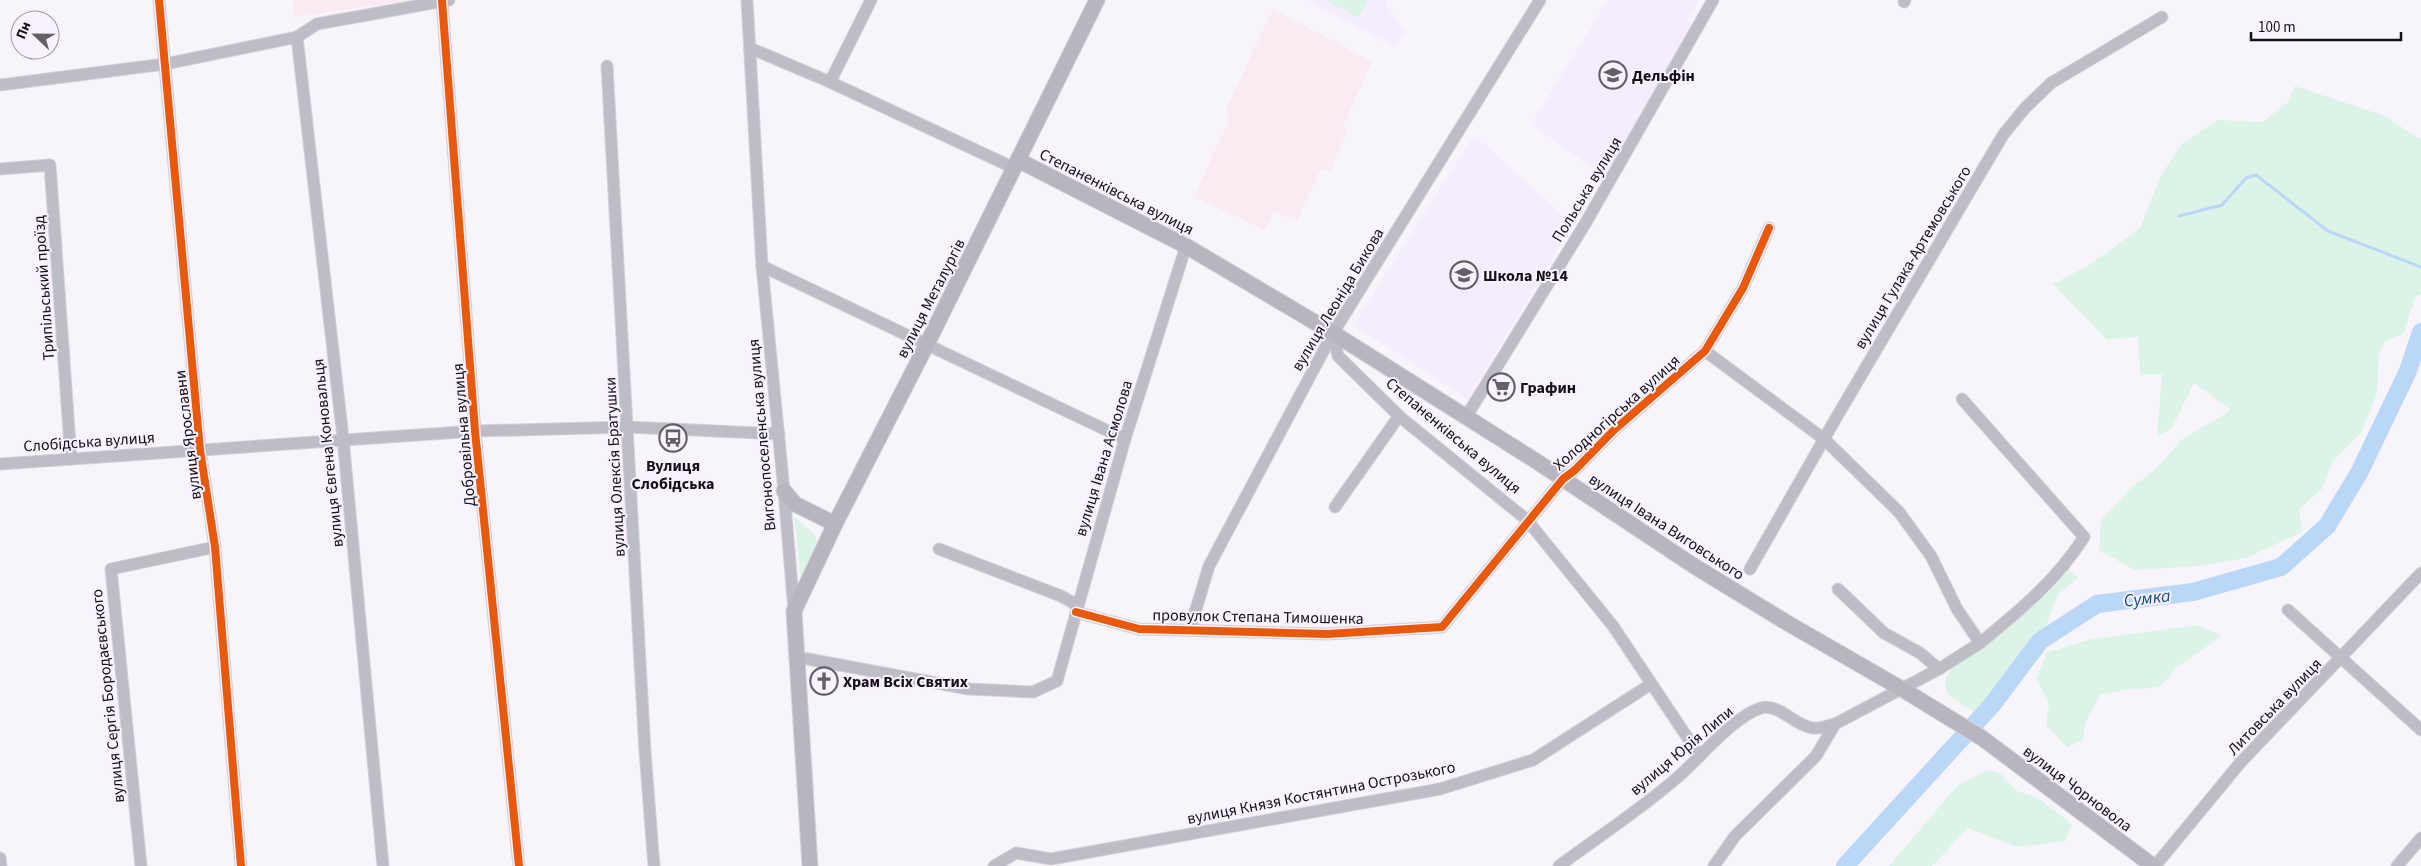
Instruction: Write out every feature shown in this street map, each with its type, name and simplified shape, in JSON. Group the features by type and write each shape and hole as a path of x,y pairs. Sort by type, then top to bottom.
{"main road":[{"name":"вулиця Металургів","path":"794,611 834,524 927,344 1097,0"},
{"name":"Степаненківська вулиця","path":"1016,164 1186,246 1333,333"},
{"name":"вулиця Івана Виговського","path":"1333,333 1563,479 1694,566 1784,622 1936,709"},
{"path":"784,490 794,504 834,524"},
{"name":"Вигонопоселенська вулиця","path":"794,611 810,866"},
{"name":"вулиця Чорновола","path":"1936,709 1982,738 2154,866"}],"street":[{"name":"вулиця Ярославни","path":"159,0 200,450 215,547 241,866"},
{"name":"Вигонопоселенська вулиця","path":"748,0 762,266 794,611"},
{"path":"830,82 871,0"},
{"name":"вулиця Леоніда Бикова","path":"1190,629 1209,566 1333,333 1540,0"},
{"name":"Польська вулиця","path":"1466,417 1585,224 1713,0"},
{"path":"0,85 165,64 298,37 317,24 446,1"},
{"name":"Добровільна вулиця","path":"446,1 475,431 519,866"},
{"name":"вулиця Гулака-Артемовського","path":"1750,569 1824,438 2003,135 2025,108 2051,83 2162,17"},
{"name":"вулиця Євгена Коновальця","path":"298,37 343,438 383,866"},
{"name":"Степаненківська вулиця","path":"750,48 1016,164"},
{"name":"вулиця Олексія Братушки","path":"607,66 644,742 654,866"},
{"name":"Трипільський проїзд","path":"0,169 50,165 71,459"},
{"name":"Холодногірська вулиця","path":"1442,627 1563,479 1575,470 1614,430 1705,351 1744,288 1769,228"},
{"name":"вулиця Івана Асмолова","path":"797,657 969,688 1033,692 1057,681 1124,439 1186,246"},
{"path":"762,266 1124,439"},
{"name":"Степаненківська вулиця","path":"1333,333 1338,356 1399,416 1528,520 1613,626 1700,755"},
{"path":"1705,351 1824,438 1899,512 1931,556 1957,609 1980,643"},
{"path":"1714,866 1735,836 1816,756 1836,724 1939,669 1980,643 2023,608 2068,562 2084,537 1962,398"},
{"path":"1335,507 1399,416"},
{"name":"Слобідська вулиця","path":"0,464 343,438 475,431 628,427 778,434"},
{"name":"вулиця Сергія Бородаєвського","path":"140,866 111,569 215,547"},
{"name":"провулок Степана Тимошенка","path":"939,549 1060,596 1076,608 1139,629 1327,634 1442,627"},
{"name":"Литовська вулиця","path":"2154,866 2240,763 2341,660 2421,574"},
{"path":"1838,589 1884,633 1920,653 1939,669"},
{"path":"2288,610 2341,660 2421,730"},
{"name":"вулиця Князя Костянтина Острозького","path":"994,866 1016,854 1051,859 1440,788 1533,760 1651,684"},
{"name":"вулиця Юрія Липи","path":"1559,866 1679,776 1700,755 1745,717 1762,708 1778,710 1795,722 1814,729 1836,724"},
{"path":"2397,866 2421,838"},
{"path":"0,858 1,866"}],"shaded area":[{"path":"293,0 411,0 295,17"},
{"path":"1307,0 1386,0 1385,3 1405,31 1395,47"},
{"name":"Дельфін","path":"1608,0 1699,0 1688,18 1692,26 1605,177 1531,124"},
{"path":"1273,9 1372,62 1342,128 1347,131 1330,172 1321,168 1297,221 1274,211 1265,230 1194,197 1230,118 1226,109"},
{"name":"Школа №14","path":"1474,135 1573,224 1468,399 1353,325"}],"green space":[{"path":"1325,0 1368,0 1358,18"},
{"path":"2295,86 2385,116 2421,140 2421,294 2415,297 2404,333 2385,342 2379,352 2377,393 2361,433 2332,462 2322,489 2299,509 2302,532 2246,558 2201,566 2134,570 2099,550 2101,519 2129,490 2158,467 2181,440 2231,410 2194,383 2172,428 2157,437 2162,374 2140,375 2138,337 2107,340 2053,284 2091,264 2140,228 2160,177 2181,145 2217,120 2263,122 2288,102"},
{"path":"794,517 814,533 817,541 801,579"},
{"path":"2068,569 2078,578 2058,594 2040,641 1981,717 1947,694 1945,679 1964,651 2022,615"},
{"path":"2199,625 2222,636 2177,667 2160,687 2123,690 2100,695 2086,722 2082,741 2067,747 2046,725 2049,704 2037,680 2046,653 2091,639"},
{"path":"1988,770 2000,773 2017,791 2038,798 2072,824 2065,841 2017,847 1968,828 1932,866 1889,866 1957,786"}],"waterway":[{"path":"2179,216 2222,205 2246,178 2256,175 2328,231 2421,267"},
{"name":"Сумка","path":"1845,866 1992,705 2040,641 2097,604 2193,592 2281,567 2327,526 2359,473 2408,371 2421,332"}],"cycle path":[{"path":"159,0 200,450 215,547 241,866"},
{"path":"442,1 475,431 519,866"},
{"path":"1076,612 1139,629 1327,634 1442,627 1563,479 1575,470 1614,430 1705,351 1743,288 1769,228"}],"place":[{"name":"Дельфін","path":"1613,75"},
{"name":"Школа №14","path":"1464,275"},
{"name":"Графин","path":"1501,387"},
{"name":"Вулиця Слобідська","path":"673,438"},
{"name":"Храм Всіх Святих","path":"824,681"}]}
